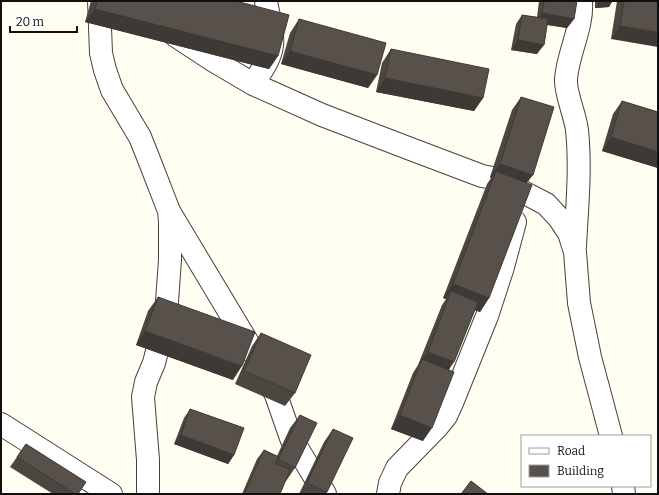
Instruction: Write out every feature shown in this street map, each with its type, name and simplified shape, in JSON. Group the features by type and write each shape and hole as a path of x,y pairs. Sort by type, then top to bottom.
{"street":[{"path":"99,1 101,53 112,90 140,137 169,211 254,353 276,394 291,438 325,494"},
{"path":"129,1 148,8 176,36 253,84 322,115 482,176 498,179 546,204 559,218 569,233 575,252"},
{"path":"253,84 268,58 272,46 266,1"},
{"path":"581,1 582,7 578,33 572,50 566,80 566,88 575,117 577,130 578,161 575,252 579,303 590,357 610,435"},
{"path":"388,494 393,474 397,468 438,426 446,416 452,403 487,316 524,192"},
{"path":"148,494 148,460 143,397 146,382 154,363 166,315 171,234 169,211"},
{"path":"1,424 110,494"}],"building":[{"path":"97,1 236,1 289,15 278,56 95,9"},
{"path":"544,1 577,1 574,19 542,13"},
{"path":"598,1 612,1 612,2 598,3"},
{"path":"624,1 658,1 658,32 620,26"},
{"path":"522,15 548,19 544,45 518,40"},
{"path":"299,19 386,43 377,75 290,51"},
{"path":"391,49 489,69 483,98 385,78"},
{"path":"521,97 554,107 533,175 500,164"},
{"path":"622,101 658,112 658,152 611,137"},
{"path":"496,171 532,185 489,298 453,284"},
{"path":"451,291 478,302 454,362 428,352"},
{"path":"158,297 255,332 242,366 145,331"},
{"path":"261,333 311,355 295,393 244,371"},
{"path":"422,359 454,372 432,428 400,415"},
{"path":"190,409 244,428 234,455 181,435"},
{"path":"300,415 317,423 295,468 278,459"},
{"path":"333,429 353,438 327,492 307,483"},
{"path":"26,444 86,482 78,494 75,494 17,457"},
{"path":"264,450 279,457 275,463 290,470 280,494 244,494"},
{"path":"471,481 488,494 461,494"}]}
